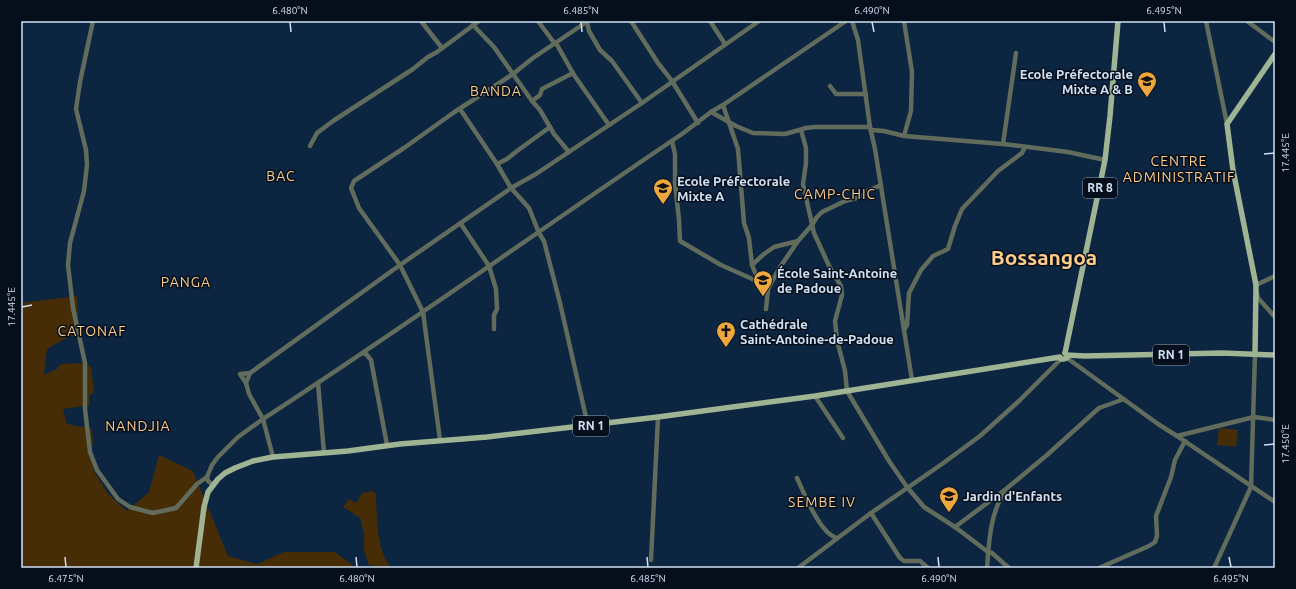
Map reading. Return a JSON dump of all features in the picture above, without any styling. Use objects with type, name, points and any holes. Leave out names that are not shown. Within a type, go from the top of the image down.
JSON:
[{"type":"main road","name":"RR 8","points":[[1064,356],[1105,160],[1118,21]]},
{"type":"main road","points":[[1255,354],[1256,288],[1233,170],[1227,124],[1275,54]]},
{"type":"main road","name":"RN 1","points":[[196,568],[204,507],[208,492],[225,473],[246,463],[273,457],[588,426],[815,396],[1064,356],[1275,355]]},
{"type":"street","points":[[93,21],[76,109],[86,150],[84,191],[70,243],[68,265],[73,308],[85,363],[86,409],[90,452],[96,470],[118,499],[130,507],[153,513],[176,508],[198,484],[207,477],[212,465],[218,457],[238,438],[263,419],[424,312],[698,123],[711,112],[846,21]]},
{"type":"street","points":[[421,21],[442,48]]},
{"type":"street","points":[[310,146],[317,133],[333,121],[414,69],[479,21]]},
{"type":"street","points":[[538,21],[556,44],[573,73],[609,125]]},
{"type":"street","points":[[440,440],[424,312],[400,265],[359,208],[351,188],[354,181],[513,74],[533,58],[556,44],[588,21],[590,31],[600,50],[612,61],[642,103]]},
{"type":"street","points":[[631,21],[658,63],[672,81],[698,123]]},
{"type":"street","points":[[710,21],[725,44]]},
{"type":"street","points":[[273,457],[263,419],[250,394],[246,382],[240,374],[250,373],[400,265],[511,188],[642,103],[759,21]]},
{"type":"street","points":[[852,21],[858,40],[870,129],[881,185],[912,380]]},
{"type":"street","points":[[904,21],[912,72],[911,111],[904,136]]},
{"type":"street","points":[[1206,21],[1227,124]]},
{"type":"street","points":[[1247,21],[1275,42]]},
{"type":"street","points":[[473,25],[494,47],[540,110],[568,152]]},
{"type":"street","points":[[1003,144],[1016,53]]},
{"type":"street","points":[[532,101],[540,95],[542,89],[573,73]]},
{"type":"street","points":[[830,86],[836,94],[866,94]]},
{"type":"street","points":[[723,105],[738,149],[744,223],[749,238],[752,265],[759,282]]},
{"type":"street","points":[[460,109],[497,164],[511,188],[529,208],[539,233],[544,241],[560,302],[588,426]]},
{"type":"street","points":[[711,112],[729,123],[753,133],[785,134],[814,127],[870,129],[904,136],[1003,144],[1068,152],[1105,160]]},
{"type":"street","points":[[497,164],[507,159],[550,127]]},
{"type":"street","points":[[801,130],[806,148],[806,163],[803,184],[814,233],[830,268],[841,286],[842,295],[835,321],[836,340],[845,371],[847,391],[889,461],[907,487],[924,507],[955,527],[988,552],[992,553],[1009,568]]},
{"type":"street","points":[[672,141],[675,154],[675,183],[680,241],[721,265],[759,282],[768,289]]},
{"type":"street","points":[[904,330],[907,325],[909,293],[921,270],[933,256],[948,249],[962,210],[998,171],[1022,152],[1025,147]]},
{"type":"street","points":[[766,309],[768,289],[798,241],[817,217],[822,212],[845,201],[860,197],[881,185]]},
{"type":"street","points":[[461,224],[489,266],[496,289],[497,309],[494,315],[494,329]]},
{"type":"street","points":[[752,265],[774,247],[798,241]]},
{"type":"street","points":[[1275,276],[1256,288],[1258,298],[1275,317]]},
{"type":"street","points":[[371,348],[371,360],[387,446]]},
{"type":"street","points":[[363,353],[366,354],[371,360]]},
{"type":"street","points":[[1214,568],[1251,487],[1255,354]]},
{"type":"street","points":[[798,568],[871,513],[980,436],[1019,401],[1064,356],[1158,424],[1275,502]]},
{"type":"street","points":[[246,382],[250,373]]},
{"type":"street","points":[[318,383],[324,453]]},
{"type":"street","points":[[815,396],[843,438]]},
{"type":"street","points":[[955,527],[1047,456],[1099,408],[1124,399]]},
{"type":"street","points":[[651,560],[658,417]]},
{"type":"street","points":[[1177,436],[1254,417],[1275,420]]},
{"type":"street","points":[[1099,568],[1155,542],[1157,536],[1156,516],[1171,477],[1175,460],[1185,441]]},
{"type":"street","points":[[207,477],[208,481],[213,485]]},
{"type":"street","points":[[797,478],[815,516],[832,537],[837,538]]},
{"type":"street","points":[[987,568],[990,532],[996,507],[1006,489]]},
{"type":"street","points":[[871,513],[900,558],[904,561],[920,561],[928,568]]},
{"type":"shaded area","points":[[77,296],[79,336],[70,336],[47,349],[44,375],[57,369],[61,364],[85,363],[91,367],[94,392],[89,396],[90,405],[63,409],[66,423],[92,429],[93,445],[87,449],[95,473],[108,494],[127,511],[149,492],[159,455],[193,471],[228,556],[257,564],[284,552],[335,552],[356,568],[26,568],[21,566],[21,303]]},
{"type":"shaded area","points":[[1219,428],[1238,430],[1236,447],[1217,445]]},
{"type":"shaded area","points":[[373,491],[376,494],[378,533],[382,552],[391,568],[373,568],[372,564],[369,566],[364,550],[364,533],[360,518],[343,507],[349,499],[356,503],[362,493]]},
{"type":"place","name":"Ecole Préfectorale Mixte A & B","points":[[1147,98]]},
{"type":"place","name":"Ecole Préfectorale Mixte A","points":[[663,205]]},
{"type":"place","name":"École Saint-Antoine de Padoue","points":[[763,297]]},
{"type":"place","name":"Cathédrale Saint-Antoine-de-Padoue","points":[[726,348]]},
{"type":"place","name":"Jardin d'Enfants","points":[[949,513]]},
{"type":"district","name":"BANDA","points":[[496,91]]},
{"type":"district","name":"CENTRE ADMINISTRATIF","points":[[1179,170]]},
{"type":"district","name":"BAC","points":[[281,176]]},
{"type":"district","name":"CAMP-CHIC","points":[[835,194]]},
{"type":"district","name":"Bossangoa","points":[[1044,258]]},
{"type":"district","name":"PANGA","points":[[186,282]]},
{"type":"district","name":"CATONAF","points":[[92,331]]},
{"type":"district","name":"NANDJIA","points":[[138,426]]},
{"type":"district","name":"SEMBE IV","points":[[822,502]]}]
